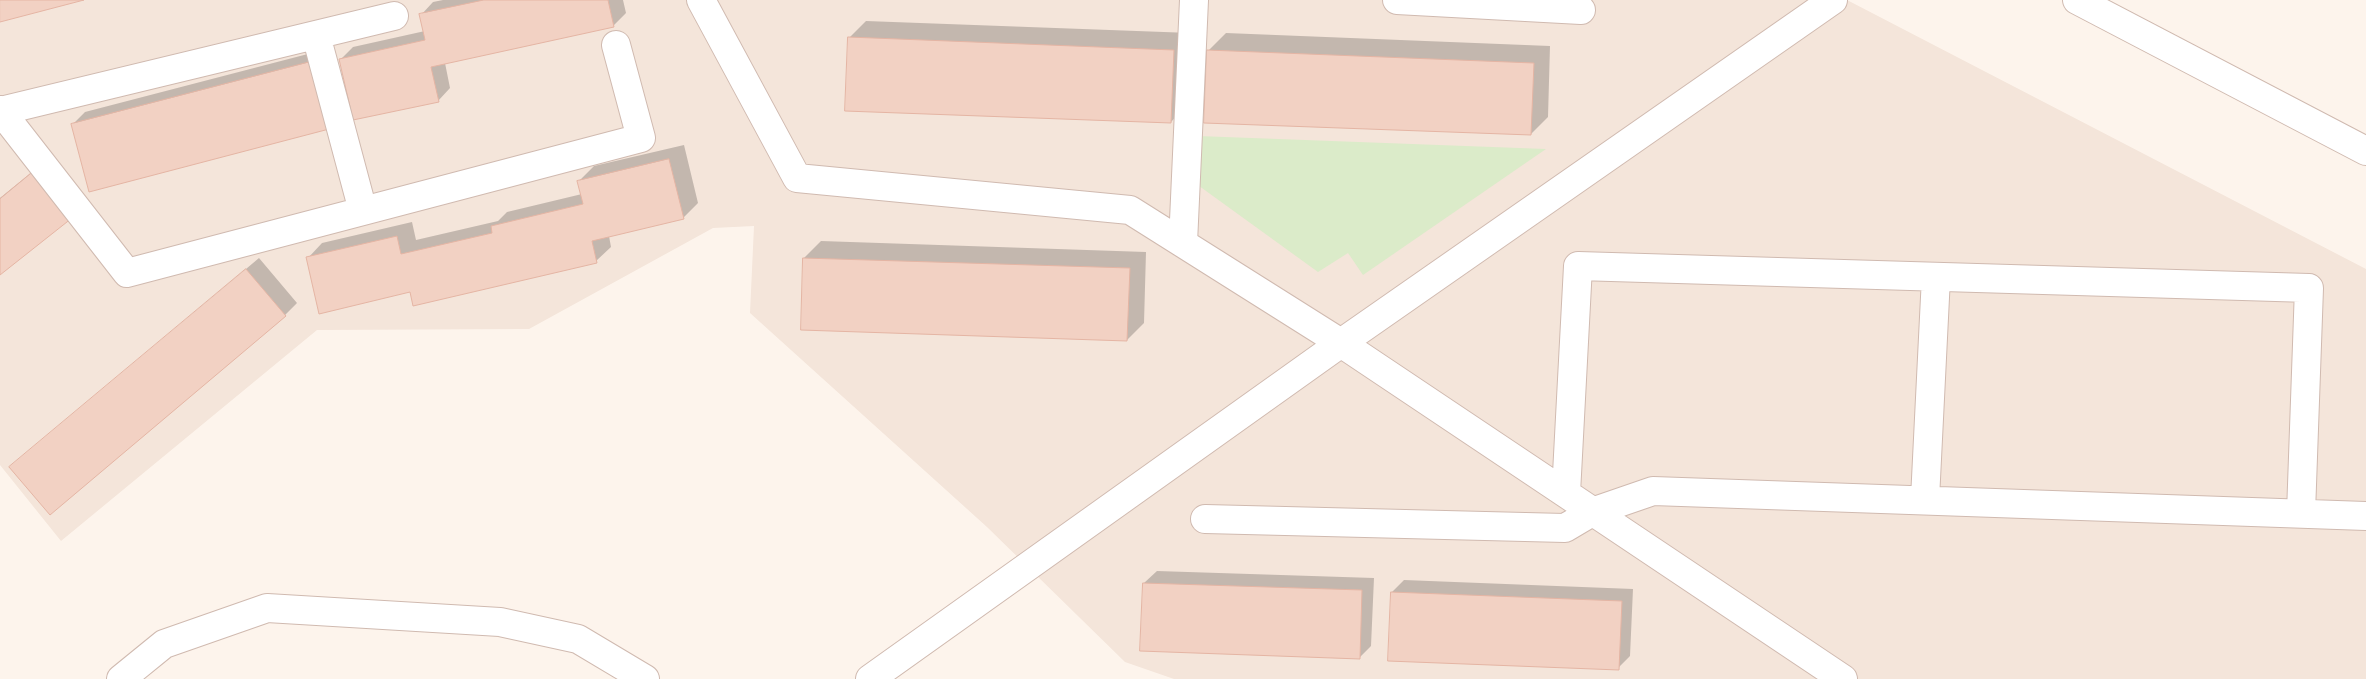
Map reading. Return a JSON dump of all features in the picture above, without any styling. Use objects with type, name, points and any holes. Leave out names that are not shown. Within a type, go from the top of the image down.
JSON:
[{"type":"street","points":[[701,0],[797,178],[1130,210],[1341,343],[1842,679]]},
{"type":"street","points":[[1183,243],[1194,0]]},
{"type":"street","points":[[1397,0],[1581,10]]},
{"type":"street","points":[[870,679],[1341,343],[1833,0]]},
{"type":"street","points":[[2077,0],[2366,151]]},
{"type":"street","points":[[394,16],[0,111],[127,273],[641,138],[616,45]]},
{"type":"street","points":[[316,35],[363,211]]},
{"type":"street","points":[[1566,494],[1578,266],[2309,288],[2301,514]]},
{"type":"street","points":[[1925,499],[1936,277]]},
{"type":"street","points":[[1205,519],[1565,528],[1592,512],[1653,491],[1925,499],[2366,516]]},
{"type":"street","points":[[121,679],[164,644],[267,608],[500,622],[578,639],[645,679]]},
{"type":"shaded area","points":[[0,0],[1847,0],[2366,269],[2366,679],[1174,679],[1125,662],[987,527],[750,313],[754,226],[713,228],[529,329],[317,330],[61,541],[0,465]]},
{"type":"green space","points":[[1198,136],[1546,149],[1363,275],[1348,253],[1318,272],[1195,183]]},
{"type":"building","points":[[0,0],[84,0],[0,22]]},
{"type":"building","points":[[484,0],[608,0],[614,27],[431,67],[439,102],[353,120],[339,59],[425,40],[419,14]]},
{"type":"building","points":[[848,37],[1174,50],[1171,123],[845,111]]},
{"type":"building","points":[[1207,50],[1534,63],[1531,135],[1204,123]]},
{"type":"building","points":[[314,61],[333,128],[89,192],[71,124]]},
{"type":"building","points":[[669,159],[684,219],[592,241],[597,263],[413,306],[410,292],[319,314],[306,257],[397,236],[401,254],[492,233],[491,226],[583,204],[577,181]]},
{"type":"building","points":[[34,171],[72,218],[0,275],[0,199]]},
{"type":"building","points":[[803,258],[1130,268],[1127,341],[801,330]]},
{"type":"building","points":[[246,269],[286,316],[50,515],[9,467]]},
{"type":"building","points":[[1143,583],[1362,590],[1360,659],[1140,651]]},
{"type":"building","points":[[1391,592],[1622,601],[1619,670],[1388,661]]}]
